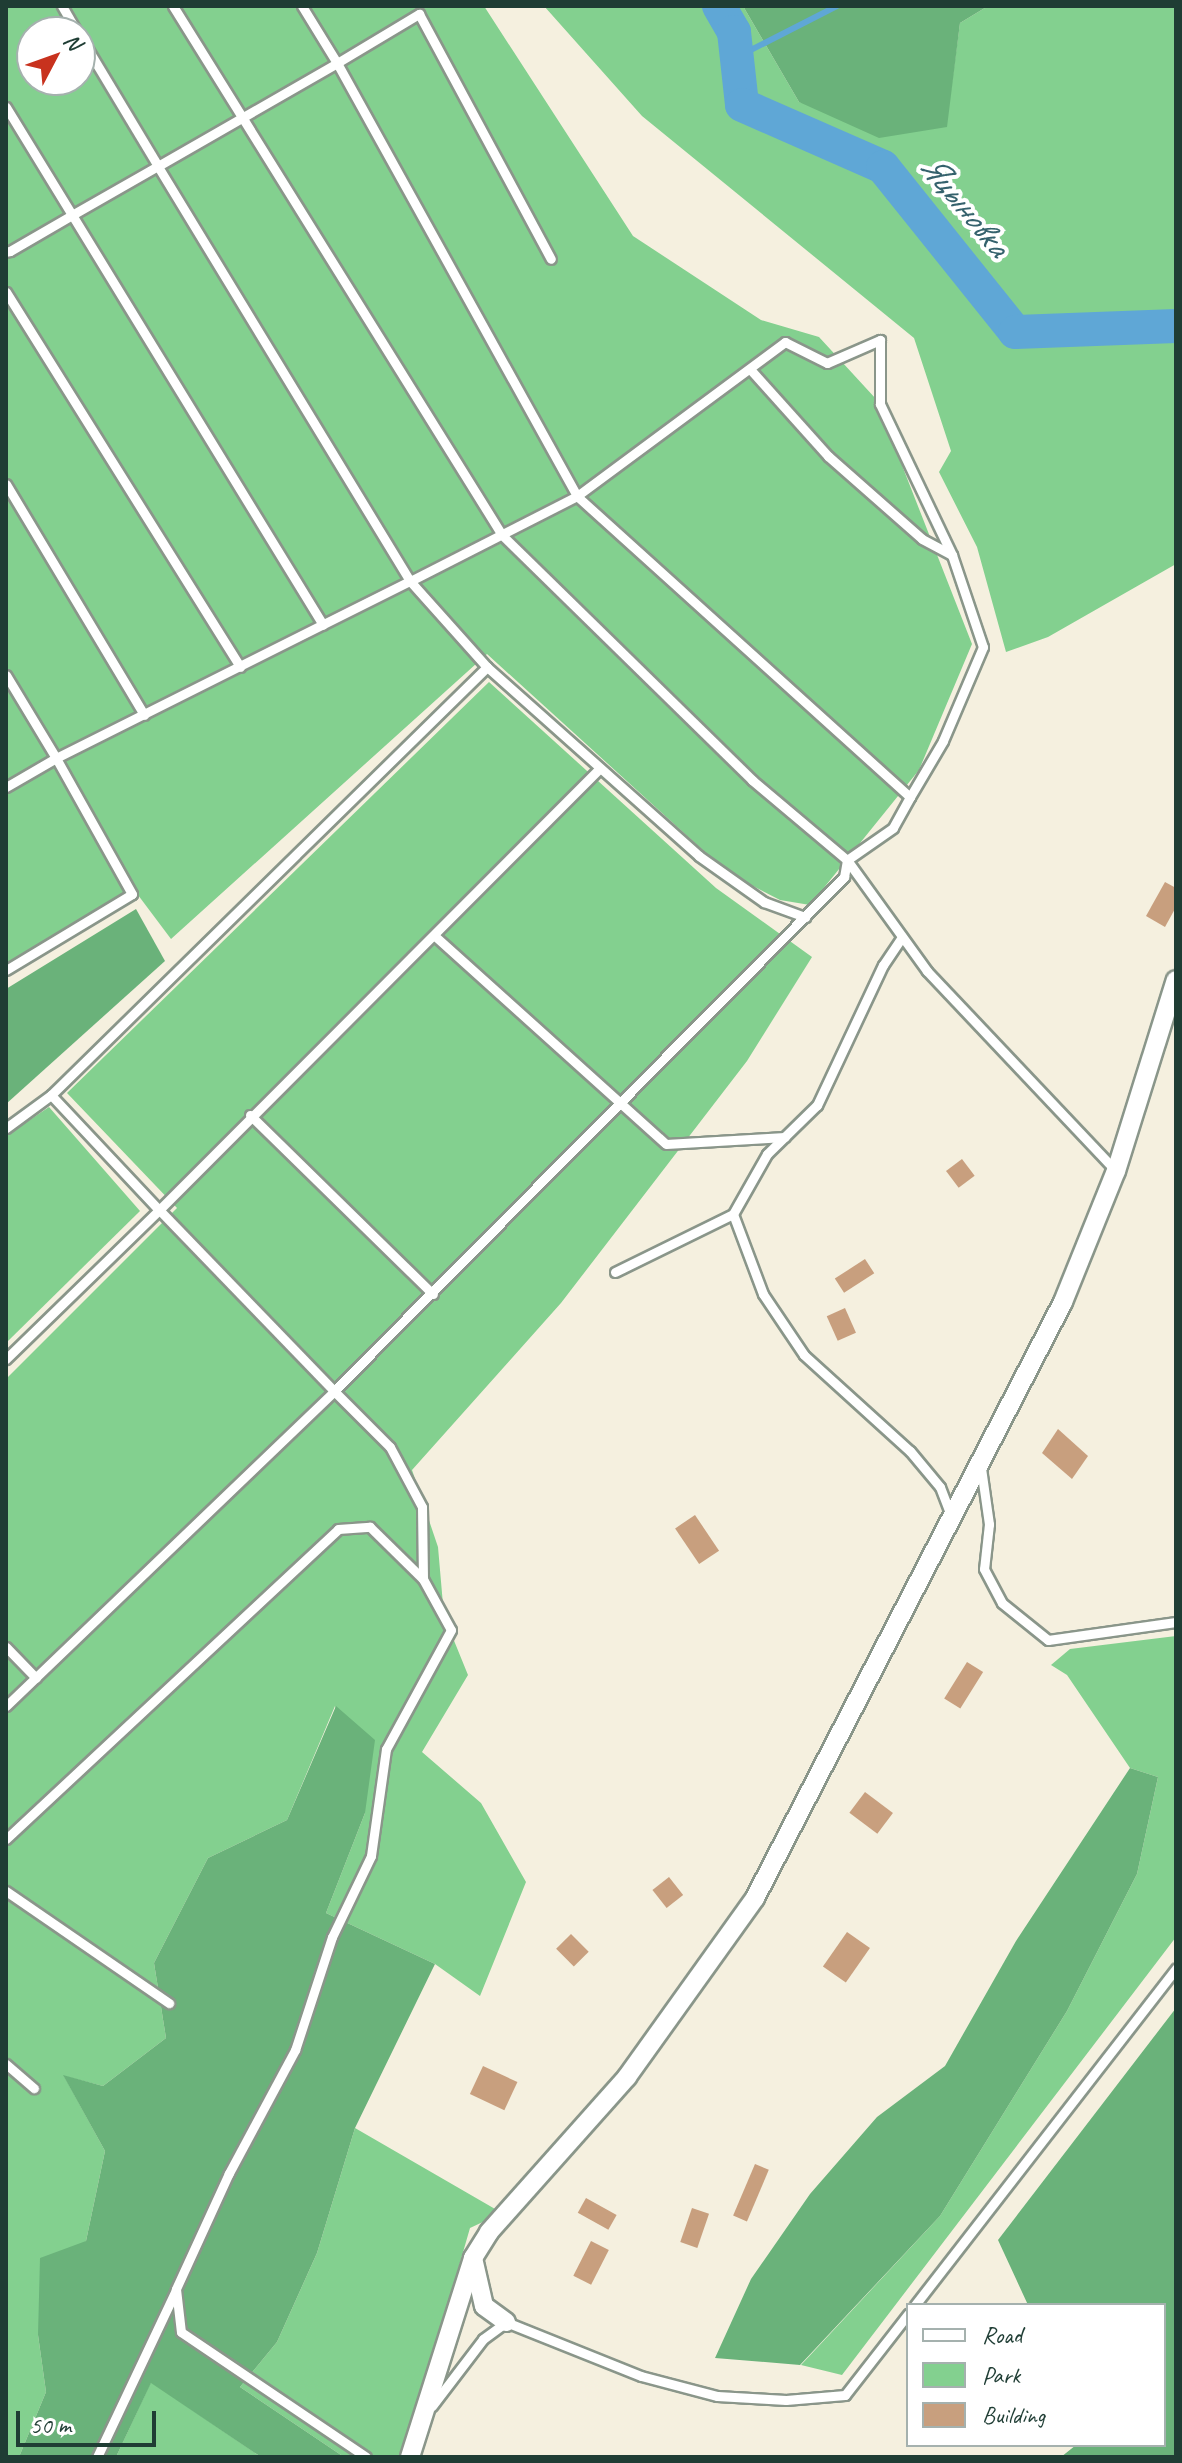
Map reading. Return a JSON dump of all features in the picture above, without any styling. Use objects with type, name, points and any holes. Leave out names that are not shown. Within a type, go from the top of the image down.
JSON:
[{"type":"street","points":[[410,2457],[473,2258],[489,2232],[627,2077],[755,1898],[1063,1302],[1116,1171],[1176,980]]},
{"type":"street","points":[[473,2258],[484,2306],[506,2322]]},
{"type":"lane","points":[[173,6],[502,535],[752,780],[847,860],[927,971],[1116,1171]]},
{"type":"lane","points":[[302,6],[337,63],[577,496],[910,797]]},
{"type":"lane","points":[[6,252],[337,63],[417,10],[551,259]]},
{"type":"lane","points":[[96,62],[410,581],[487,667],[699,856],[764,902],[805,917]]},
{"type":"lane","points":[[6,107],[323,625]]},
{"type":"lane","points":[[6,292],[240,667]]},
{"type":"lane","points":[[6,787],[56,758],[577,496],[785,342],[827,363],[880,340],[880,404],[952,555],[983,647],[943,741],[893,828],[847,860],[844,877],[621,1106],[334,1391],[6,1706]]},
{"type":"lane","points":[[750,369],[828,456],[922,539],[952,555]]},
{"type":"lane","points":[[6,484],[144,715]]},
{"type":"lane","points":[[6,1128],[51,1095],[487,667]]},
{"type":"lane","points":[[6,675],[132,894],[6,970]]},
{"type":"lane","points":[[6,1359],[159,1210],[250,1115],[436,937],[600,768]]},
{"type":"lane","points":[[436,937],[666,1144],[785,1137]]},
{"type":"lane","points":[[615,1272],[733,1214],[767,1154],[817,1105],[883,965],[902,937]]},
{"type":"lane","points":[[51,1095],[390,1447],[422,1507],[423,1579]]},
{"type":"lane","points":[[250,1115],[433,1294]]},
{"type":"lane","points":[[733,1214],[763,1294],[804,1355],[910,1451],[940,1487],[951,1515]]},
{"type":"lane","points":[[980,1461],[989,1524],[984,1569],[1002,1603],[1048,1640],[1176,1622]]},
{"type":"lane","points":[[6,1839],[338,1529],[370,1527],[423,1579],[451,1630],[386,1749],[371,1856],[332,1937],[295,2050],[229,2173],[97,2457]]},
{"type":"lane","points":[[6,1647],[36,1678]]},
{"type":"lane","points":[[6,1891],[169,2003]]},
{"type":"lane","points":[[917,2303],[1175,1971]]},
{"type":"lane","points":[[6,2064],[34,2088]]},
{"type":"lane","points":[[176,2289],[181,2332],[366,2457]]},
{"type":"lane","points":[[425,2415],[483,2339],[506,2322],[641,2376],[717,2396],[786,2400],[845,2395],[906,2317]]},
{"type":"green space","points":[[6,6],[484,6],[633,236],[761,320],[819,337],[876,399],[972,644],[919,770],[810,905],[780,900],[728,873],[487,654],[171,939],[135,891],[6,966]]},
{"type":"green space","points":[[544,6],[743,6],[799,102],[946,126],[960,23],[988,6],[1176,6],[1176,564],[1048,637],[1006,652],[977,547],[939,472],[951,451],[914,338],[642,116]]},
{"type":"green space","points":[[743,6],[988,6],[960,23],[947,127],[879,138],[799,102]]},
{"type":"green space","points":[[489,682],[716,888],[812,957],[747,1061],[561,1303],[412,1470],[438,1547],[444,1616],[468,1675],[422,1752],[481,1803],[526,1882],[480,1996],[435,1964],[326,1913],[365,1813],[335,1706],[287,1820],[208,1858],[154,1963],[166,2038],[103,2086],[64,2076],[105,2151],[86,2241],[38,2335],[46,2392],[19,2457],[6,2457],[6,1379],[177,1208],[67,1093]]},
{"type":"green space","points":[[136,909],[165,961],[6,1104],[6,989]]},
{"type":"green space","points":[[49,1107],[140,1211],[6,1343],[6,1136]]},
{"type":"green space","points":[[1176,1636],[1176,1937],[842,2375],[801,2365],[940,2216],[1067,2011],[1137,1874],[1158,1777],[1130,1768],[1067,1675],[1051,1665],[1070,1649]]},
{"type":"green space","points":[[336,1706],[375,1740],[365,1813],[326,1913],[435,1964],[355,2128],[317,2253],[277,2342],[240,2387],[344,2457],[261,2457],[151,2383],[116,2457],[19,2457],[46,2392],[38,2335],[40,2258],[86,2241],[105,2151],[63,2075],[103,2086],[166,2038],[154,1963],[208,1858],[287,1820]]},
{"type":"green space","points":[[1130,1768],[1158,1777],[1137,1874],[1067,2011],[940,2216],[800,2365],[715,2358],[751,2279],[810,2194],[877,2117],[945,2066],[1016,1941]]},
{"type":"green space","points":[[1176,2008],[1176,2457],[1061,2457],[1074,2447],[1166,2447],[1166,2303],[1027,2303],[998,2240]]},
{"type":"green space","points":[[355,2128],[502,2213],[470,2228],[404,2457],[344,2457],[240,2387],[277,2342],[317,2253]]},
{"type":"green space","points":[[151,2382],[261,2457],[116,2457]]},
{"type":"building","points":[[1165,882],[1176,888],[1176,907],[1165,927],[1146,916]]},
{"type":"building","points":[[962,1159],[975,1176],[959,1188],[946,1171]]},
{"type":"building","points":[[865,1259],[874,1273],[844,1293],[835,1279]]},
{"type":"building","points":[[845,1308],[856,1333],[838,1341],[827,1316]]},
{"type":"building","points":[[1058,1429],[1088,1456],[1072,1479],[1042,1453]]},
{"type":"building","points":[[695,1515],[719,1551],[699,1564],[675,1528]]},
{"type":"building","points":[[967,1662],[983,1672],[960,1709],[944,1698]]},
{"type":"building","points":[[865,1792],[893,1813],[877,1834],[849,1813]]},
{"type":"building","points":[[669,1877],[683,1895],[667,1908],[652,1890]]},
{"type":"building","points":[[847,1932],[870,1948],[846,1982],[823,1966]]},
{"type":"building","points":[[571,1934],[589,1952],[574,1967],[556,1949]]},
{"type":"building","points":[[483,2066],[517,2082],[504,2110],[470,2094]]},
{"type":"building","points":[[755,2164],[769,2170],[747,2221],[733,2216]]},
{"type":"building","points":[[586,2198],[617,2215],[608,2230],[578,2213]]},
{"type":"building","points":[[692,2208],[709,2214],[697,2248],[680,2242]]},
{"type":"building","points":[[591,2241],[609,2250],[591,2285],[573,2276]]},
{"type":"waterway","name":"Яцыновка","points":[[719,6],[734,32],[742,105],[883,167],[1015,332],[1176,326]]},
{"type":"waterway","points":[[737,57],[837,6]]}]
